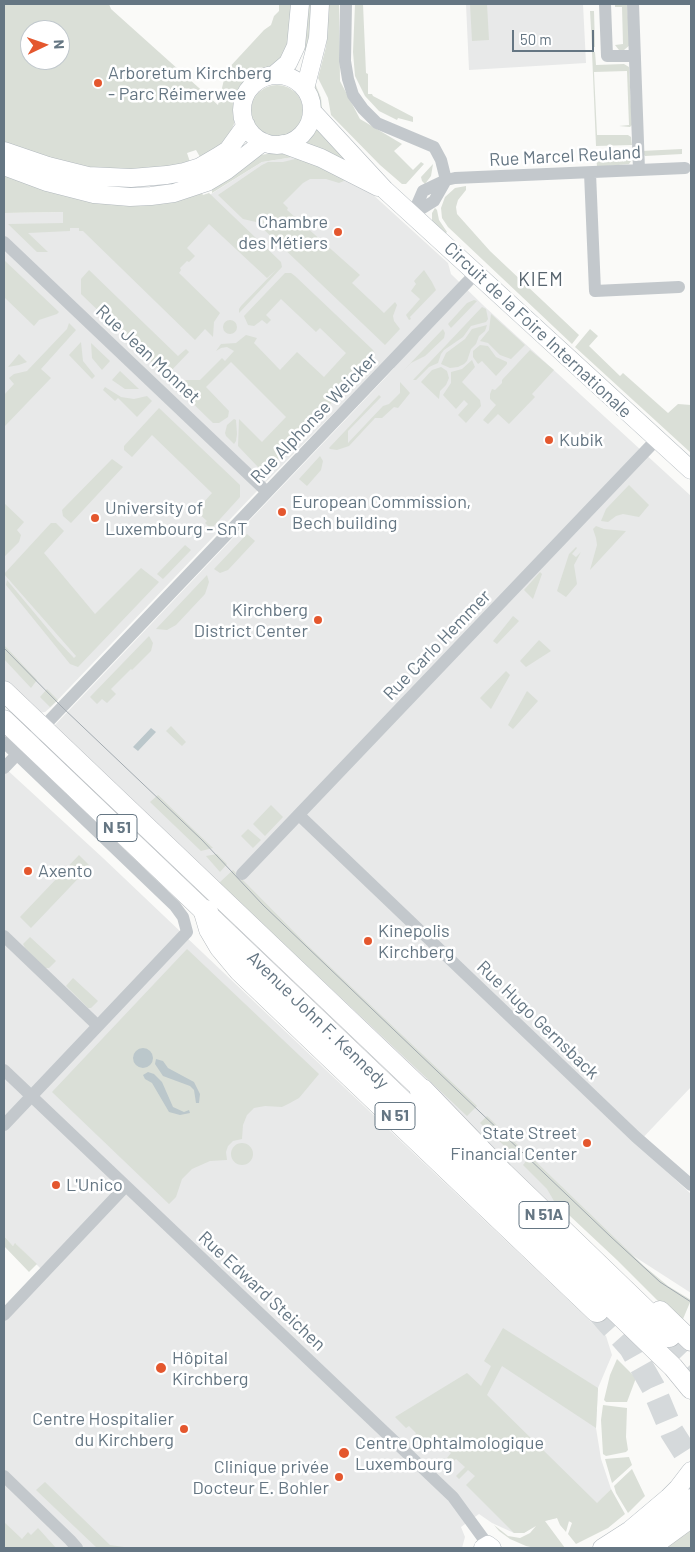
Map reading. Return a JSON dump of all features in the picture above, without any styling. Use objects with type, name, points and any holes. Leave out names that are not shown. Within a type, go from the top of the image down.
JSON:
[{"type":"highway","name":"N 51","points":[[206,912],[211,929],[221,946],[241,970],[597,1310]]},
{"type":"highway","name":"N 51A","points":[[415,1098],[496,1180],[674,1339]]},
{"type":"highway","points":[[646,1548],[691,1514]]},
{"type":"main road","points":[[274,75],[295,80],[305,89],[312,111],[311,119],[301,136],[283,144],[273,145],[263,142],[250,132],[242,109],[247,93],[258,81],[274,75],[288,63],[296,46],[300,4]]},
{"type":"main road","points":[[305,89],[318,38],[320,4]]},
{"type":"main road","name":"Circuit de la Foire Internationale","points":[[312,111],[385,190],[691,470]]},
{"type":"main road","points":[[4,151],[48,166],[88,176],[131,178],[167,175],[200,167],[217,158],[228,150],[246,125]]},
{"type":"main road","points":[[4,166],[47,182],[94,194],[130,197],[151,196],[174,193],[207,182],[233,166],[263,142]]},
{"type":"main road","name":"Circuit de la Foire Internationale","points":[[283,144],[321,158],[385,190]]},
{"type":"main road","name":"Avenue John F. Kennedy","points":[[4,691],[48,722],[415,1098],[488,1188],[673,1367],[691,1389]]},
{"type":"main road","name":"Avenue John F. Kennedy","points":[[4,720],[23,749],[415,1098]]},
{"type":"main road","points":[[602,1548],[630,1530],[668,1498],[691,1470]]},
{"type":"main road","points":[[626,1548],[691,1498]]},
{"type":"street","points":[[346,4],[345,61],[353,95],[363,109],[377,123],[434,146],[441,160],[446,180],[423,191],[412,214]]},
{"type":"street","points":[[605,4],[607,56],[635,56]]},
{"type":"street","points":[[634,4],[638,170]]},
{"type":"street","name":"Rue Marcel Reuland","points":[[446,180],[685,168]]},
{"type":"street","points":[[590,172],[595,291],[679,287]]},
{"type":"street","name":"Rue Jean Monnet","points":[[4,242],[267,492]]},
{"type":"street","name":"Rue Alphonse Weicker","points":[[4,768],[476,273]]},
{"type":"street","name":"Rue Carlo Hemmer","points":[[242,874],[657,439]]},
{"type":"street","name":"Avenue John F. Kennedy","points":[[4,742],[23,749],[175,906],[183,917],[187,932]]},
{"type":"street","name":"Rue Hugo Gernsback","points":[[298,815],[636,1137],[691,1185]]},
{"type":"street","points":[[4,1125],[187,932],[204,936],[221,946]]},
{"type":"street","points":[[4,936],[98,1026]]},
{"type":"street","name":"Rue Edward Steichen","points":[[4,1070],[453,1497],[487,1547]]},
{"type":"street","points":[[4,1315],[126,1186]]},
{"type":"street","points":[[4,1476],[77,1548]]},
{"type":"shaded area","name":"Arboretum Kirchberg - Parc Réimerwee","points":[[4,4],[109,4],[111,9],[218,105],[226,71],[264,30],[271,25],[274,16],[279,11],[279,4],[295,4],[288,52],[268,71],[259,74],[244,86],[236,104],[234,124],[224,143],[200,157],[196,150],[187,153],[190,162],[149,172],[88,170],[4,146]]},
{"type":"shaded area","points":[[307,4],[313,4],[313,21],[307,52],[301,47]]},
{"type":"shaded area","points":[[329,4],[339,4],[340,81],[360,119],[402,144],[394,151],[413,170],[421,162],[424,164],[406,184],[402,184],[380,165],[331,115],[328,98],[318,78],[326,47]]},
{"type":"shaded area","points":[[355,4],[363,4],[368,94],[372,94],[413,117],[413,122],[398,118],[397,120],[379,111],[365,96],[355,76],[353,52]]},
{"type":"shaded area","points":[[466,4],[583,4],[586,63],[469,70]]},
{"type":"shaded area","points":[[470,4],[487,4],[489,40],[472,41]]},
{"type":"shaded area","points":[[615,4],[627,4],[630,45],[624,50],[619,50],[615,45],[623,44],[622,7],[615,7]]},
{"type":"shaded area","points":[[590,11],[594,11],[595,47],[592,47]]},
{"type":"shaded area","points":[[592,52],[595,52],[596,65],[624,64],[629,67],[632,125],[630,127],[619,126],[629,125],[627,71],[594,72],[597,135],[628,135],[631,137],[632,145],[596,146]]},
{"type":"shaded area","points":[[314,81],[321,98],[323,117],[318,113],[313,88]]},
{"type":"shaded area","points":[[277,85],[291,89],[299,97],[303,111],[299,125],[291,133],[277,137],[263,133],[255,125],[251,111],[255,97],[263,89]]},
{"type":"shaded area","points":[[316,124],[363,171],[301,144],[309,138]]},
{"type":"shaded area","points":[[682,149],[682,154],[645,156],[641,151]]},
{"type":"shaded area","points":[[288,151],[294,157],[262,162],[212,193],[212,185],[260,155]]},
{"type":"shaded area","points":[[632,152],[633,158],[629,164],[597,167],[596,153]]},
{"type":"shaded area","points":[[300,156],[370,192],[448,263],[451,274],[484,306],[691,496],[691,1087],[637,1144],[691,1194],[691,1293],[542,1197],[54,726],[386,377],[394,368],[386,360],[257,491],[51,707],[45,712],[39,713],[4,686],[4,213],[63,212],[195,204],[262,162]]},
{"type":"shaded area","points":[[299,158],[306,159],[343,178],[344,181],[339,183],[326,179],[310,179],[303,183],[283,203],[288,208],[287,210],[360,275],[352,283],[384,313],[395,302],[397,305],[393,316],[400,329],[385,345],[256,222],[243,219],[218,195],[268,162],[283,162]]},
{"type":"shaded area","points":[[433,164],[431,176],[425,184],[421,177]]},
{"type":"shaded area","points":[[4,172],[59,191],[200,190],[203,195],[209,193],[281,262],[282,267],[239,313],[241,306],[276,270],[267,278],[209,224],[187,248],[195,256],[180,268],[179,273],[220,313],[214,322],[213,337],[205,329],[195,340],[83,231],[79,231],[79,228],[70,228],[70,231],[28,233],[48,252],[37,252],[8,224],[63,223],[63,212],[4,213]]},
{"type":"shaded area","points":[[466,186],[466,190],[458,200],[457,214],[490,251],[579,335],[572,344],[448,227],[442,218],[441,208],[445,197],[455,188]]},
{"type":"shaded area","points":[[435,208],[439,220],[447,232],[444,235],[432,221],[432,213]]},
{"type":"shaded area","points":[[4,260],[59,312],[39,320],[34,326],[4,297]]},
{"type":"shaded area","points":[[89,270],[178,356],[186,349],[189,352],[166,376],[81,294],[81,279]]},
{"type":"shaded area","points":[[424,270],[436,290],[409,320],[406,315],[420,299],[411,291],[416,284],[414,281]]},
{"type":"shaded area","points":[[285,273],[291,273],[295,276],[375,354],[373,359],[273,464],[258,467],[238,446],[239,419],[262,442],[286,417],[231,362],[206,387],[229,411],[228,417],[219,423],[213,423],[177,388],[186,380],[200,380],[222,358],[225,361],[234,351],[227,347],[216,351],[221,344],[236,343],[246,335],[257,338],[254,343],[280,370],[297,352],[324,377],[346,353],[320,328],[316,332],[281,299],[266,315],[271,320],[267,324],[262,320],[254,326],[248,325],[244,316]]},
{"type":"shaded area","points":[[474,300],[477,301],[451,328],[448,324],[467,303]]},
{"type":"shaded area","points":[[482,307],[486,309],[488,319],[486,322],[471,326],[463,337],[444,350],[438,363],[429,367],[416,380],[413,380]]},
{"type":"shaded area","points":[[491,314],[525,345],[511,359],[500,355],[488,343],[480,341],[489,330]]},
{"type":"shaded area","points":[[230,320],[235,322],[237,327],[235,332],[230,334],[225,332],[223,327],[225,322]]},
{"type":"shaded area","points":[[69,323],[76,330],[41,369],[51,378],[4,427],[4,395],[14,384],[9,378],[14,374],[27,371],[67,329]]},
{"type":"shaded area","points":[[487,325],[485,331],[479,336],[476,344],[471,349],[464,364],[450,368],[441,364],[446,353],[465,339],[472,329]]},
{"type":"shaded area","points":[[443,329],[445,333],[444,338],[425,356],[411,363],[403,371]]},
{"type":"shaded area","points":[[590,329],[598,336],[589,346],[620,376],[623,373],[668,413],[678,404],[691,405],[691,453],[575,347]]},
{"type":"shaded area","points":[[81,342],[83,361],[95,376],[92,379],[69,355]]},
{"type":"shaded area","points":[[91,343],[110,361],[102,370],[92,358]]},
{"type":"shaded area","points":[[480,345],[488,346],[496,357],[507,362],[496,376],[482,361],[478,364],[473,357],[473,351]]},
{"type":"shaded area","points":[[530,350],[554,370],[532,394],[535,397],[509,424],[498,414],[488,424],[483,420],[496,405],[490,399],[492,389],[495,390],[502,383],[502,380]]},
{"type":"shaded area","points":[[19,354],[27,362],[8,367]]},
{"type":"shaded area","points":[[472,360],[475,367],[462,382],[480,400],[481,406],[466,423],[458,415],[468,404],[464,400],[456,409],[443,395],[451,383],[451,372],[462,369]]},
{"type":"shaded area","points":[[441,367],[447,371],[449,378],[446,385],[440,391],[439,399],[421,382],[432,370]]},
{"type":"shaded area","points":[[120,371],[139,389],[125,389],[112,380]]},
{"type":"shaded area","points":[[400,382],[410,393],[398,408],[394,407],[382,418],[375,418],[349,446],[337,450],[329,448],[379,395],[381,397],[348,431],[348,443],[383,406],[389,404],[400,393]]},
{"type":"shaded area","points":[[105,387],[121,397],[134,399],[147,396],[152,401],[137,417],[118,398],[115,401],[103,390]]},
{"type":"shaded area","points":[[159,408],[240,485],[240,497],[211,529],[205,523],[207,521],[196,511],[212,493],[152,435],[132,457],[124,450],[124,446]]},
{"type":"shaded area","points":[[234,419],[236,420],[237,434],[234,444],[225,433],[227,425]]},
{"type":"shaded area","points":[[320,456],[323,461],[321,470],[307,486],[299,479]]},
{"type":"shaded area","points":[[112,459],[123,467],[71,523],[63,516],[62,510]]},
{"type":"shaded area","points":[[629,485],[649,505],[639,517],[623,514],[616,516],[608,522],[601,521],[606,509]]},
{"type":"shaded area","points":[[4,503],[24,522],[17,530],[21,535],[19,542],[4,557]]},
{"type":"shaded area","points":[[51,523],[56,523],[64,531],[44,553],[95,614],[141,568],[159,582],[78,667],[70,664],[6,585],[7,580],[74,658],[76,656],[4,574]]},
{"type":"shaded area","points":[[596,526],[604,529],[626,531],[590,570],[597,545],[593,529]]},
{"type":"shaded area","points":[[247,534],[255,541],[228,570],[220,573],[214,569]]},
{"type":"shaded area","points":[[185,545],[191,550],[163,579],[157,574]]},
{"type":"shaded area","points":[[576,547],[572,554],[576,557],[581,552],[574,565],[577,584],[566,597],[557,591],[569,554]]},
{"type":"shaded area","points":[[540,572],[542,574],[533,599],[524,590]]},
{"type":"shaded area","points":[[207,575],[209,582],[205,594],[176,625],[167,630],[156,629]]},
{"type":"shaded area","points":[[513,616],[519,621],[497,644],[493,641]]},
{"type":"shaded area","points":[[149,636],[153,643],[151,651],[111,689],[116,694],[107,703],[102,699],[97,704],[90,697]]},
{"type":"shaded area","points":[[539,640],[551,651],[526,667],[520,661]]},
{"type":"shaded area","points":[[4,645],[37,680],[31,688],[4,659]]},
{"type":"shaded area","points":[[506,671],[510,675],[491,709],[480,698]]},
{"type":"shaded area","points":[[47,689],[58,700],[50,707],[40,697]]},
{"type":"shaded area","points":[[527,691],[538,701],[513,729],[508,725]]},
{"type":"shaded area","points":[[171,726],[186,742],[182,746],[166,731]]},
{"type":"shaded area","points":[[151,728],[156,732],[138,751],[133,747]]},
{"type":"shaded area","points":[[4,767],[103,858],[606,1336],[612,1355],[598,1388],[596,1428],[601,1459],[611,1489],[578,1524],[557,1518],[540,1522],[524,1533],[514,1533],[492,1523],[479,1514],[461,1527],[465,1537],[462,1548],[4,1548],[4,1315],[44,1272],[16,1244],[13,1246],[4,1236]]},
{"type":"shaded area","points":[[158,795],[213,848],[201,851],[150,802]]},
{"type":"shaded area","points":[[271,805],[283,817],[265,836],[253,824]]},
{"type":"shaded area","points":[[248,829],[261,840],[253,848],[241,836]]},
{"type":"shaded area","points":[[217,854],[227,864],[220,872],[206,856]]},
{"type":"shaded area","points":[[79,855],[90,866],[31,928],[20,917]]},
{"type":"shaded area","points":[[233,870],[307,945],[477,1106],[467,1116],[219,883]]},
{"type":"shaded area","points":[[30,937],[56,961],[49,968],[45,968],[25,948],[23,944]]},
{"type":"shaded area","points":[[187,949],[319,1074],[299,1098],[290,1103],[282,1107],[265,1106],[254,1108],[247,1115],[243,1125],[242,1139],[233,1141],[228,1146],[226,1152],[227,1160],[210,1161],[192,1169],[182,1179],[176,1197],[169,1204],[52,1092]]},
{"type":"shaded area","points":[[73,978],[98,1001],[91,1008],[88,1008],[66,986]]},
{"type":"shaded area","points":[[143,1048],[150,1051],[153,1058],[150,1065],[143,1068],[136,1065],[133,1058],[136,1051]]},
{"type":"shaded area","points":[[156,1059],[163,1061],[168,1068],[194,1082],[200,1094],[199,1103],[196,1103],[194,1090],[190,1086],[163,1076],[155,1064]]},
{"type":"shaded area","points":[[148,1072],[154,1074],[162,1082],[173,1107],[184,1112],[189,1110],[190,1113],[180,1115],[169,1112],[152,1083],[145,1079],[143,1075]]},
{"type":"shaded area","points":[[487,1116],[522,1149],[515,1156],[480,1123]]},
{"type":"shaded area","points":[[242,1143],[250,1146],[253,1154],[250,1162],[242,1165],[234,1162],[231,1154],[234,1146]]},
{"type":"shaded area","points":[[530,1156],[644,1266],[668,1286],[691,1300],[683,1319],[674,1317],[554,1201],[547,1189],[523,1165]]},
{"type":"shaded area","points":[[4,1236],[13,1246],[15,1243],[37,1264],[29,1272],[4,1246]]},
{"type":"shaded area","points":[[503,1328],[598,1388],[596,1428],[502,1366],[487,1395],[597,1503],[611,1489],[625,1514],[608,1528],[576,1544],[568,1534],[572,1523],[569,1521],[566,1532],[557,1518],[545,1521],[565,1548],[535,1548],[526,1546],[510,1539],[499,1531],[494,1525],[508,1536],[520,1538],[530,1533],[536,1526],[524,1533],[514,1533],[466,1485],[475,1476],[468,1470],[459,1479],[456,1476],[465,1467],[456,1459],[448,1467],[443,1463],[451,1453],[439,1442],[427,1449],[424,1446],[426,1443],[421,1438],[418,1440],[414,1436],[416,1433],[409,1426],[406,1428],[395,1417],[467,1373],[481,1386],[491,1366],[484,1361]]},
{"type":"shaded area","points":[[679,1338],[688,1346],[674,1360],[665,1351]]},
{"type":"shaded area","points":[[617,1359],[636,1378],[627,1402],[606,1402],[604,1400],[610,1375]]},
{"type":"shaded area","points":[[603,1405],[627,1408],[626,1437],[628,1450],[626,1452],[606,1456],[603,1454],[601,1420]]},
{"type":"shaded area","points":[[629,1457],[632,1465],[612,1483],[605,1459]]},
{"type":"shaded area","points":[[632,1469],[645,1496],[628,1513],[614,1486]]},
{"type":"shaded area","points":[[45,1482],[110,1545],[131,1548],[97,1548],[36,1490]]},
{"type":"shaded area","points":[[691,1519],[691,1548],[652,1548]]},
{"type":"shaded area","points":[[4,1522],[22,1539],[28,1532],[31,1535],[38,1528],[56,1548],[4,1548]]},
{"type":"tunnel","points":[[597,1310],[631,1348],[653,1387],[672,1432],[691,1462]]},
{"type":"tunnel","points":[[663,1341],[691,1370]]},
{"type":"tram line","points":[[4,648],[62,707],[202,840],[263,905],[611,1237],[660,1282],[691,1302]]},
{"type":"place","name":"Arboretum Kirchberg - Parc Réimerwee","points":[[98,83]]},
{"type":"place","name":"Chambre des Métiers","points":[[338,232]]},
{"type":"place","name":"Kubik","points":[[549,440]]},
{"type":"place","name":"European Commission, Bech building","points":[[282,512]]},
{"type":"place","name":"University of Luxembourg - SnT","points":[[95,518]]},
{"type":"place","name":"Kirchberg District Center","points":[[318,620]]},
{"type":"place","name":"Axento","points":[[28,871]]},
{"type":"place","name":"Kinepolis Kirchberg","points":[[368,941]]},
{"type":"place","name":"State Street Financial Center","points":[[587,1143]]},
{"type":"place","name":"L'Unico","points":[[56,1185]]},
{"type":"place","name":"Hôpital Kirchberg","points":[[161,1368]]},
{"type":"place","name":"Centre Hospitalier du Kirchberg","points":[[184,1429]]},
{"type":"place","name":"Centre Ophtalmologique Luxembourg","points":[[344,1453]]},
{"type":"place","name":"Clinique privée Docteur E. Bohler","points":[[339,1477]]},
{"type":"district","name":"KIEM","points":[[541,280]]}]
